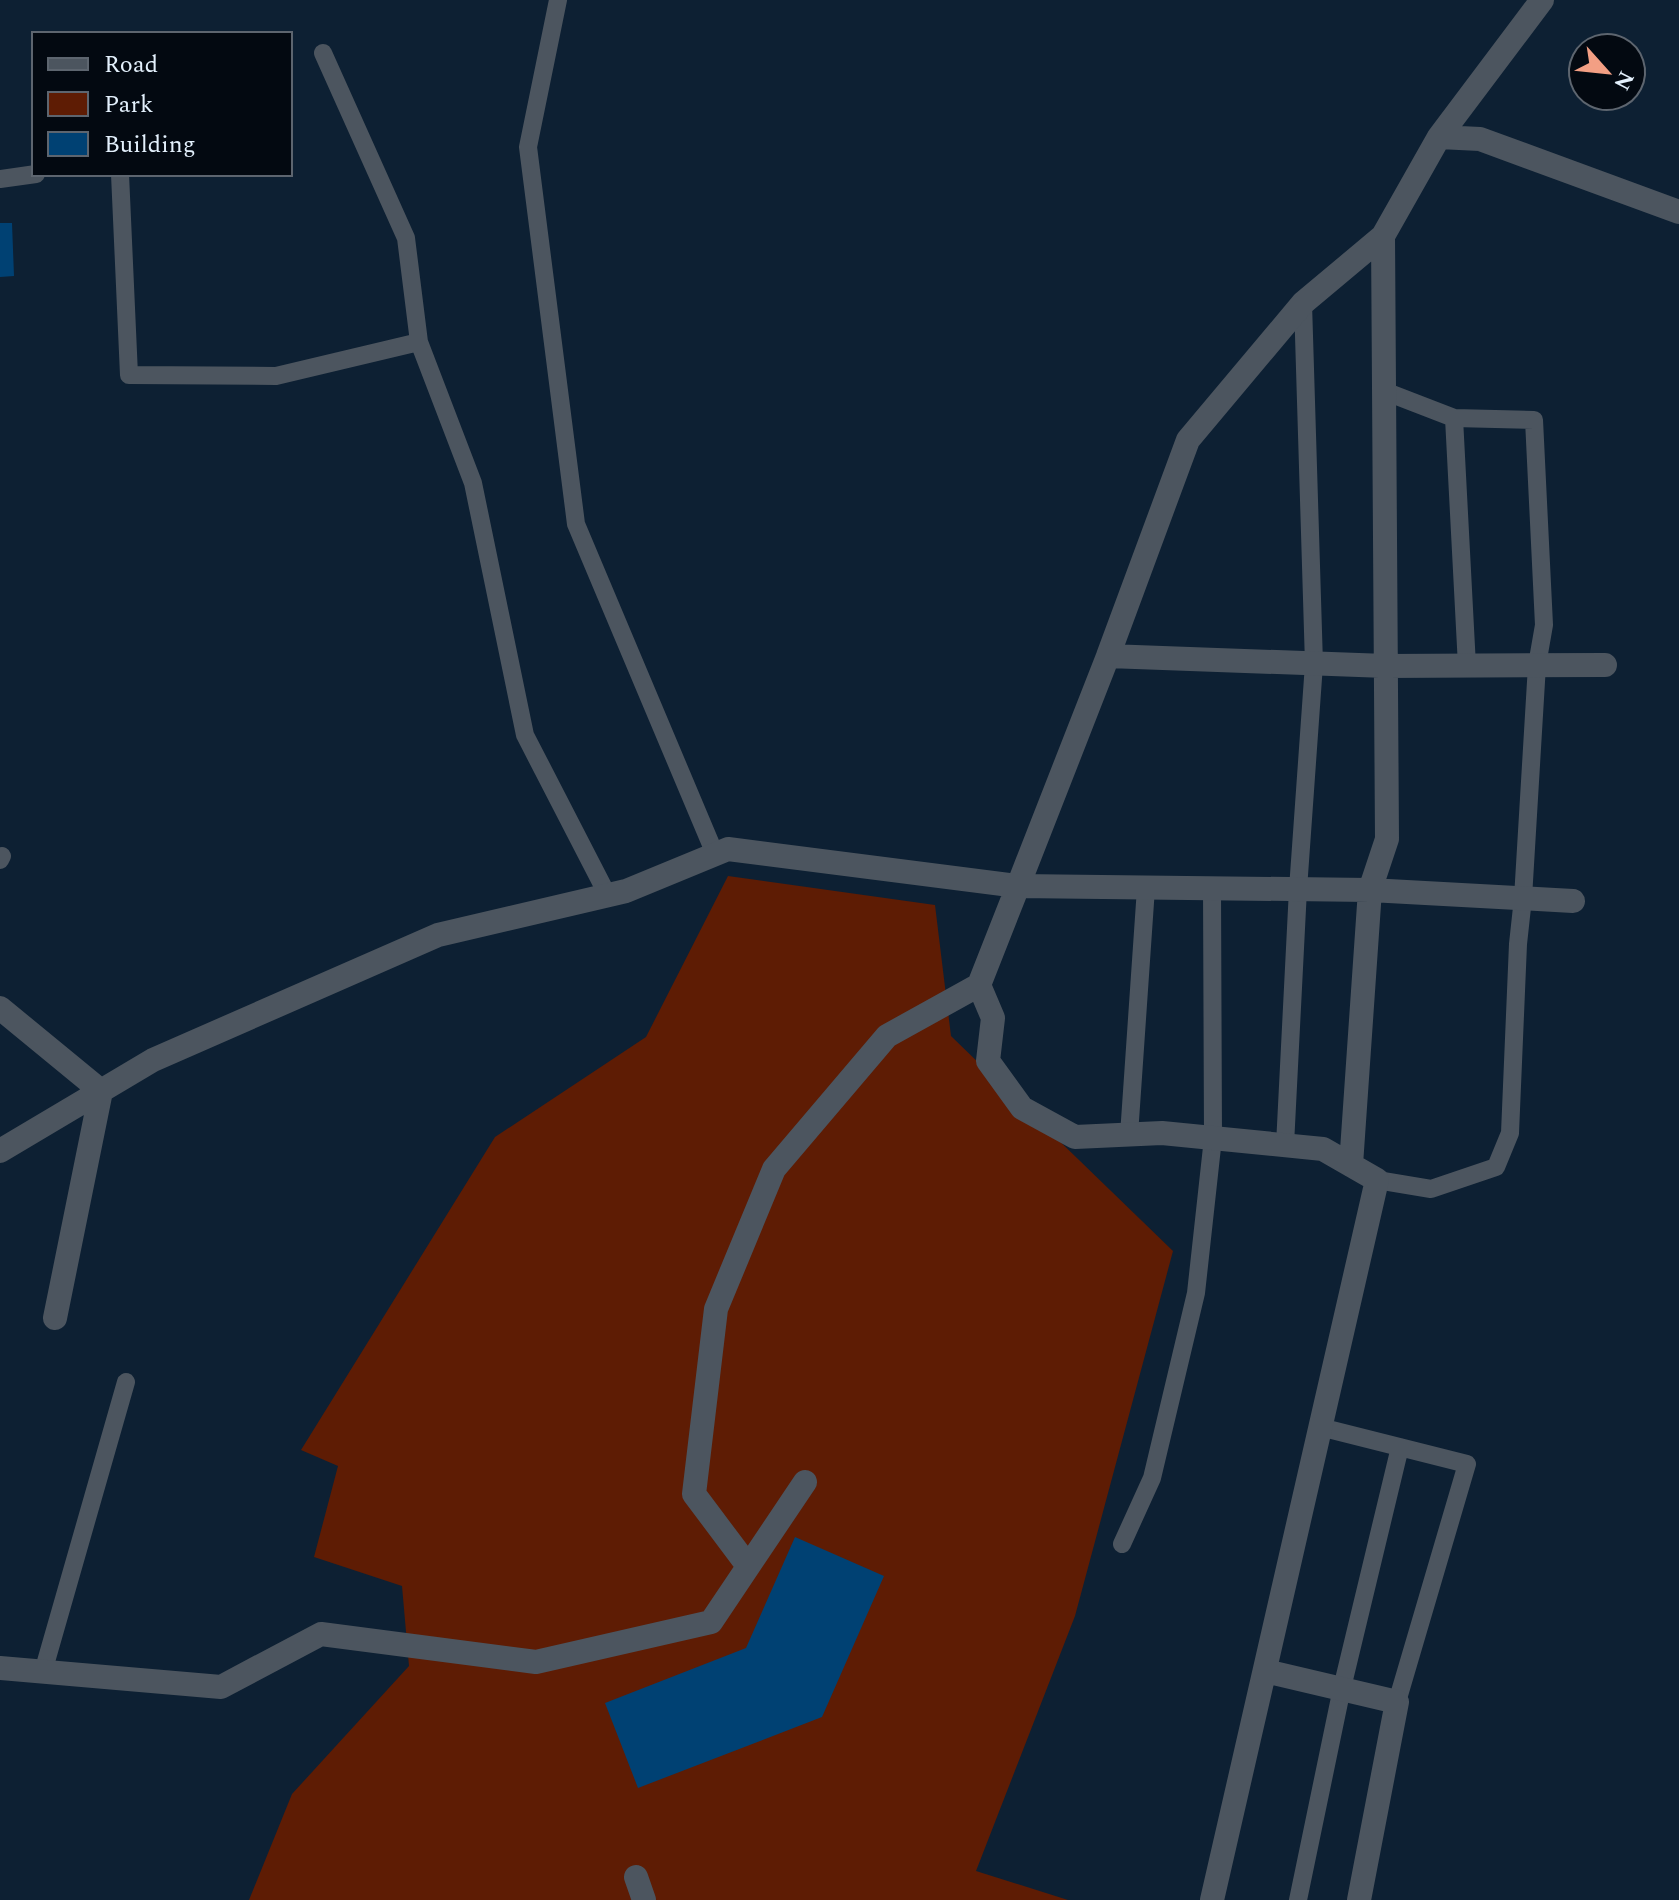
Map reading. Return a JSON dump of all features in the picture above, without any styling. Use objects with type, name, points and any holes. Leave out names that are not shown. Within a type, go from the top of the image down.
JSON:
[{"type":"street","points":[[748,1566],[694,1494],[716,1309],[774,1169],[887,1036],[979,985],[1108,656],[1188,440],[1303,303],[1383,236],[1439,137],[1542,0]]},
{"type":"street","points":[[1439,137],[1480,139],[1679,212]]},
{"type":"street","points":[[1351,1165],[1370,890],[1387,839],[1383,236]]},
{"type":"street","points":[[1108,656],[1386,666],[1605,665]]},
{"type":"street","points":[[0,1151],[153,1060],[438,935],[626,891],[728,849],[1018,886],[1370,890],[1573,901]]},
{"type":"street","points":[[979,985],[993,1018],[988,1061],[1022,1108],[1075,1137],[1162,1133],[1323,1149],[1377,1180],[1212,1900]]},
{"type":"street","points":[[0,1008],[101,1091]]},
{"type":"street","points":[[55,1318],[101,1091]]},
{"type":"street","points":[[0,1668],[221,1687],[321,1634],[536,1662],[711,1622],[805,1482]]},
{"type":"street","points":[[1265,1671],[1397,1702],[1359,1900]]},
{"type":"street","points":[[636,1877],[644,1900]]},
{"type":"lane","points":[[558,0],[528,147],[576,524],[715,854]]},
{"type":"lane","points":[[323,53],[406,238],[419,342],[473,483],[525,735],[608,896]]},
{"type":"lane","points":[[0,179],[32,175]]},
{"type":"lane","points":[[120,176],[129,375],[276,376],[419,342]]},
{"type":"lane","points":[[1285,1145],[1298,889],[1314,664],[1303,303]]},
{"type":"lane","points":[[1377,1180],[1431,1189],[1496,1167],[1510,1133],[1518,944],[1537,665],[1544,625],[1534,420],[1454,418],[1384,391]]},
{"type":"lane","points":[[1454,418],[1467,666]]},
{"type":"lane","points":[[1129,1135],[1146,888]]},
{"type":"lane","points":[[1122,1544],[1152,1478],[1196,1293],[1213,1138],[1212,888]]},
{"type":"lane","points":[[43,1672],[126,1382]]},
{"type":"lane","points":[[1320,1427],[1467,1464],[1397,1702]]},
{"type":"lane","points":[[1298,1900],[1342,1688],[1400,1447]]},
{"type":"green space","points":[[728,876],[935,905],[951,1036],[1173,1251],[1075,1616],[976,1871],[1068,1900],[249,1900],[292,1794],[409,1666],[402,1586],[314,1557],[338,1466],[301,1450],[495,1137],[646,1037]]},
{"type":"building","points":[[0,223],[12,223],[14,276],[0,277]]},
{"type":"building","points":[[795,1537],[884,1576],[822,1717],[638,1788],[605,1703],[746,1648]]}]
